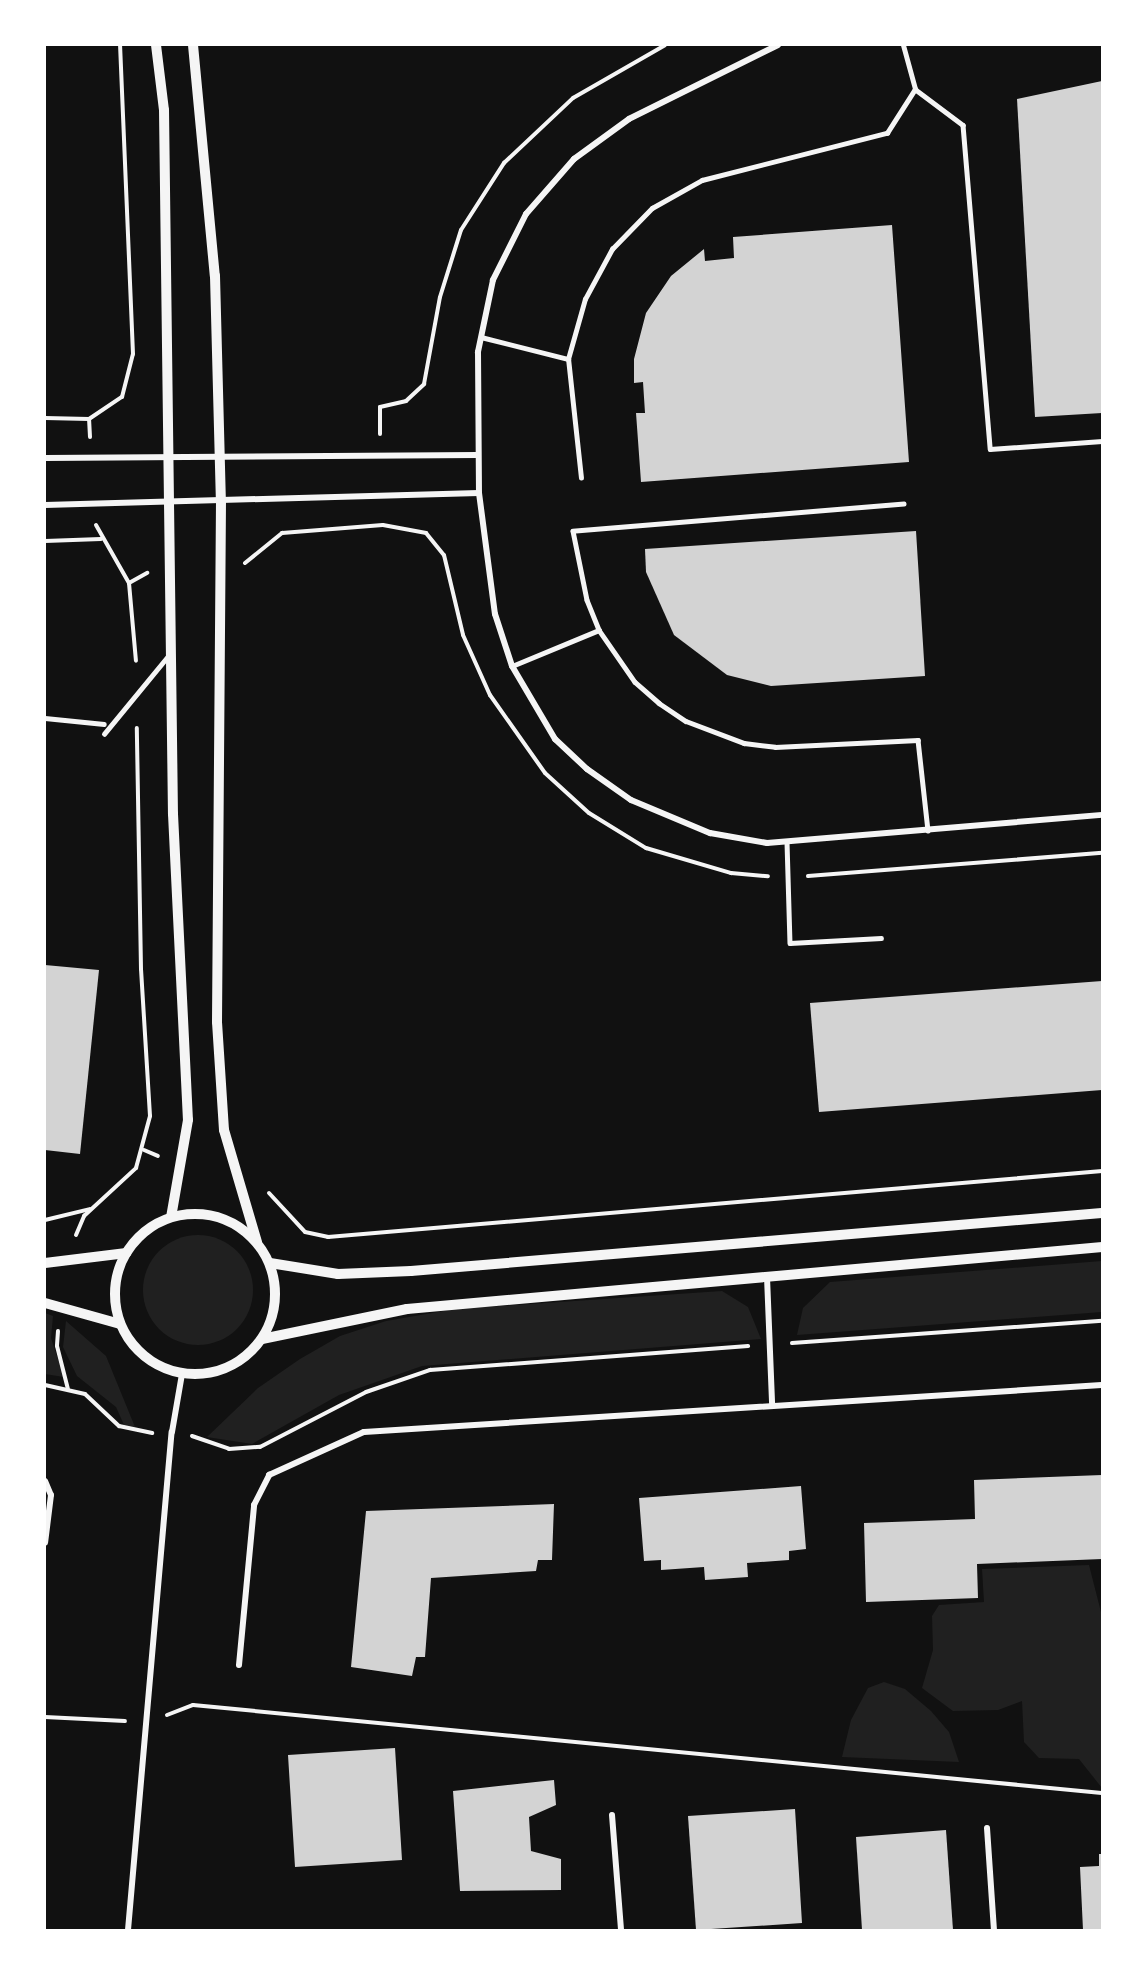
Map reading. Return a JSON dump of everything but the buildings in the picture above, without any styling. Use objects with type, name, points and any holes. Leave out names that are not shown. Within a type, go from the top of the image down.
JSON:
[{"type":"street","points":[[156,45],[164,110],[166,503],[188,1120],[171,1218]]},
{"type":"street","points":[[193,45],[215,276],[221,501],[217,1022],[224,1130],[256,1242],[270,1263],[276,1302],[262,1339],[228,1369],[182,1374],[156,1365],[134,1347],[120,1324],[114,1288],[126,1253],[137,1238],[171,1218],[189,1214],[226,1220],[256,1242]]},
{"type":"street","points":[[778,45],[629,119],[574,159],[526,214],[493,280],[480,337],[479,493],[495,614],[512,666],[555,739],[632,800],[710,834],[787,842],[1102,815]]},
{"type":"street","points":[[45,458],[478,455]]},
{"type":"street","points":[[45,505],[479,493]]},
{"type":"street","points":[[270,1263],[338,1274],[411,1271],[1102,1213]]},
{"type":"street","points":[[262,1339],[408,1309],[767,1273],[1102,1246]]},
{"type":"street","points":[[45,1263],[126,1253]]},
{"type":"street","points":[[767,1273],[772,1404]]},
{"type":"street","points":[[45,1303],[120,1324]]},
{"type":"street","points":[[128,1930],[172,1432],[182,1374]]},
{"type":"street","points":[[239,1665],[254,1505],[269,1475],[324,1447],[364,1432],[772,1404],[1102,1385]]},
{"type":"street","points":[[45,1481],[51,1495],[45,1543]]},
{"type":"street","points":[[612,1815],[621,1930]]},
{"type":"street","points":[[987,1828],[994,1930]]},
{"type":"street","points":[[130,1920],[133,1930]]},
{"type":"lane","points":[[903,45],[915,89],[963,125],[990,449],[1102,441]]},
{"type":"lane","points":[[580,478],[568,359],[597,276],[612,249],[652,208],[702,180],[887,133],[915,89]]},
{"type":"lane","points":[[480,337],[568,359]]},
{"type":"lane","points":[[904,504],[573,531],[586,600],[599,630],[635,682],[659,704],[714,734],[775,747],[918,740],[928,830]]},
{"type":"lane","points":[[512,666],[599,630]]},
{"type":"lane","points":[[104,734],[170,654]]},
{"type":"lane","points":[[45,718],[104,724]]},
{"type":"lane","points":[[787,842],[790,943],[881,938]]},
{"type":"path","points":[[45,418],[89,419]]},
{"type":"path","points":[[219,573],[237,573],[260,547],[282,533],[383,525],[426,533],[444,555],[464,635],[495,705],[527,753],[565,793],[616,831],[670,858],[731,873],[788,877],[1102,853]]},
{"type":"path","points":[[45,541],[101,539]]},
{"type":"path","points":[[129,583],[145,573],[168,571]]},
{"type":"path","points":[[144,1150],[180,1166]]},
{"type":"path","points":[[263,1185],[290,1221],[305,1232],[328,1237],[1102,1171]]},
{"type":"path","points":[[45,1220],[91,1209]]},
{"type":"path","points":[[45,1384],[86,1394],[119,1426],[172,1432],[229,1449],[260,1447],[366,1392],[430,1370],[1102,1321]]},
{"type":"path","points":[[45,1717],[148,1722],[194,1705],[1102,1793]]},
{"type":"shaded area","points":[[198,1235],[219,1239],[237,1251],[249,1269],[253,1290],[249,1311],[237,1329],[219,1341],[198,1345],[177,1341],[159,1329],[147,1311],[143,1290],[147,1269],[159,1251],[177,1239]]},
{"type":"shaded area","points":[[1102,1261],[1102,1312],[797,1335],[803,1308],[830,1282]]},
{"type":"shaded area","points":[[722,1291],[748,1307],[761,1339],[422,1366],[339,1395],[252,1444],[207,1437],[258,1388],[300,1359],[340,1336],[386,1321],[455,1309]]},
{"type":"shaded area","points":[[45,1313],[53,1316],[51,1338],[64,1377],[45,1374]]},
{"type":"shaded area","points":[[66,1321],[106,1356],[135,1427],[124,1425],[116,1407],[77,1376],[63,1347]]},
{"type":"shaded area","points":[[1089,1565],[1102,1616],[1102,1788],[1079,1759],[1039,1758],[1024,1742],[1022,1701],[998,1710],[953,1711],[922,1688],[933,1650],[932,1616],[939,1605],[984,1602],[982,1569]]},
{"type":"shaded area","points":[[884,1682],[905,1689],[931,1711],[949,1732],[959,1762],[842,1757],[851,1720],[868,1688]]}]
